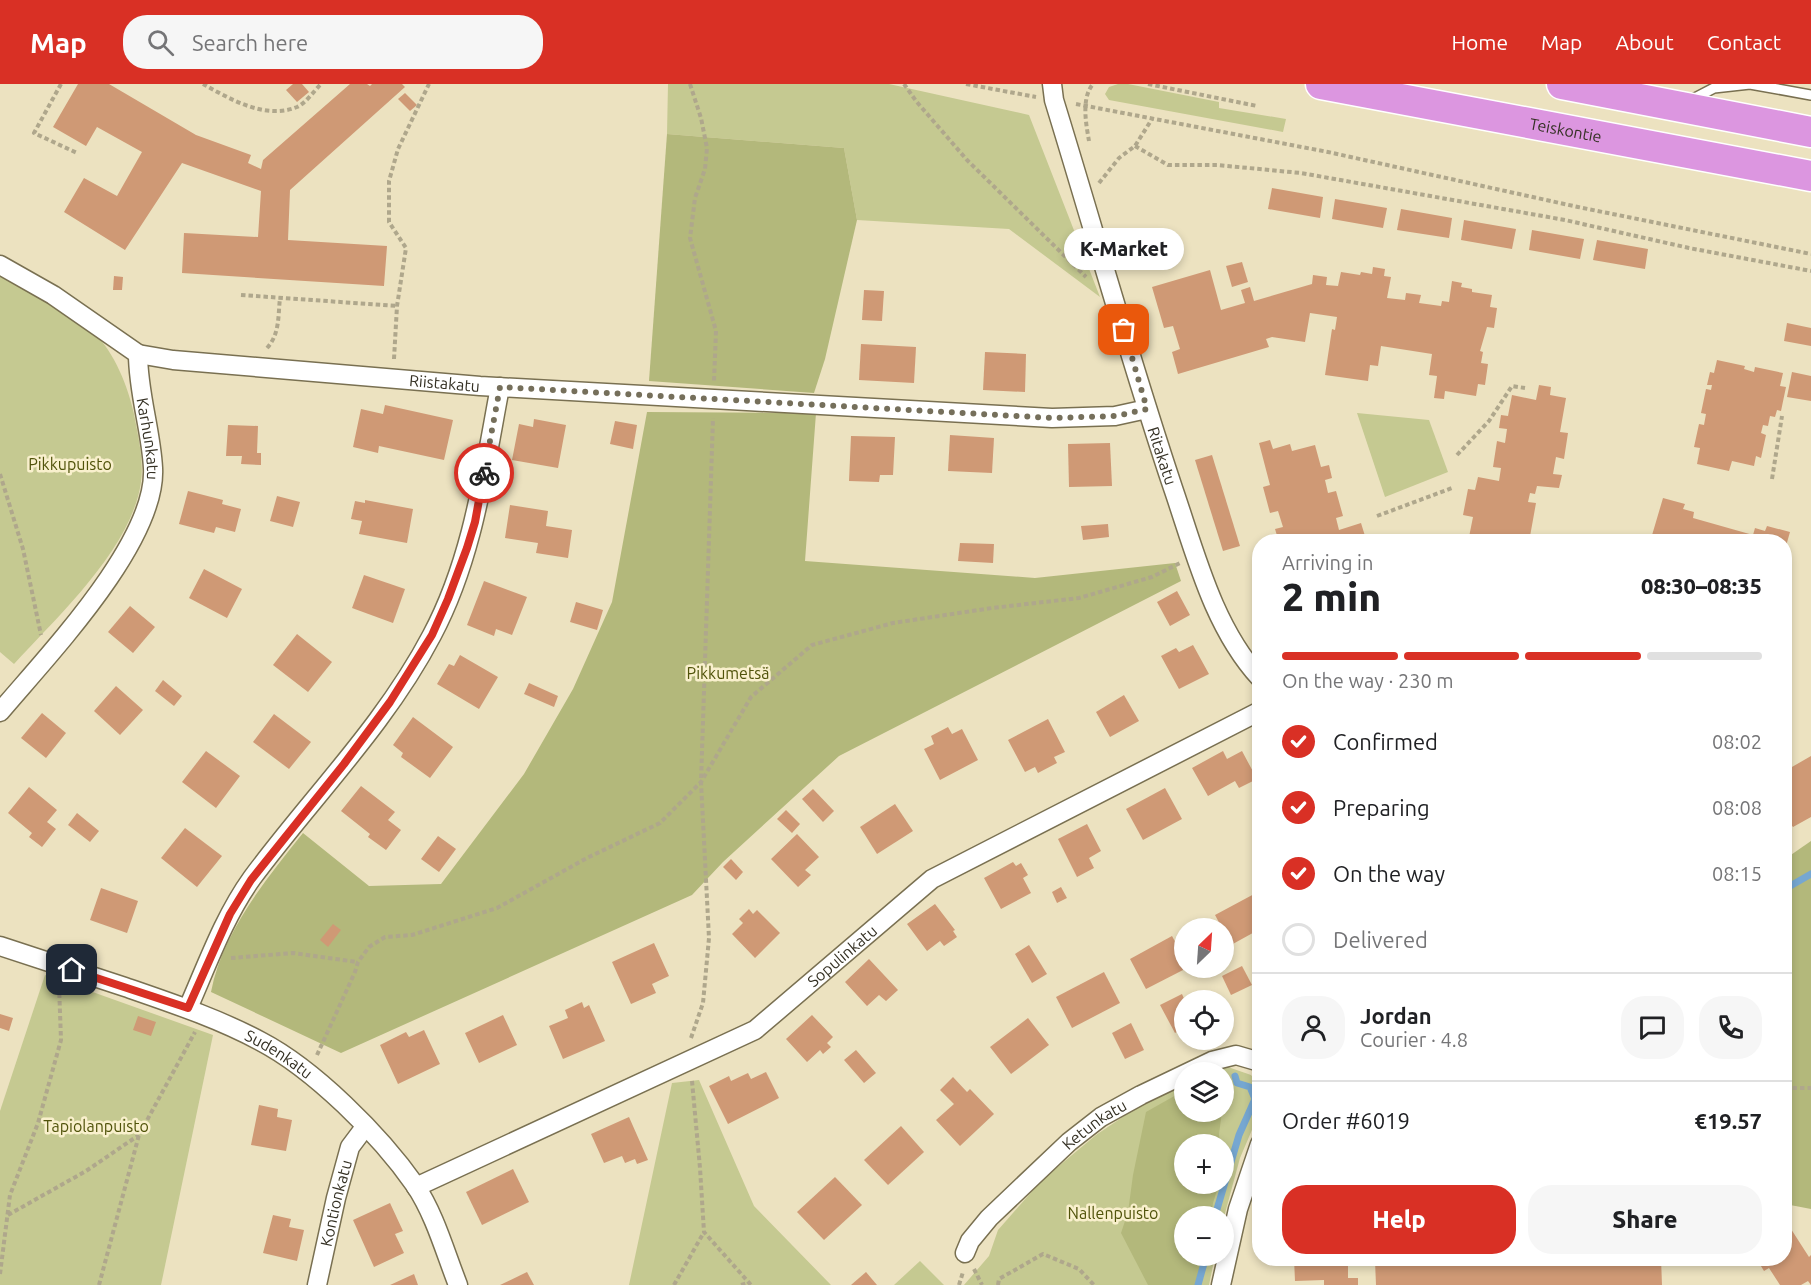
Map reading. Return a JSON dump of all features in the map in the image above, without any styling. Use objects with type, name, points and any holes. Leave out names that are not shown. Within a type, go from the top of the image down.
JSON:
[{"type":"highway","name":"Teiskontie","points":[[1321,84],[1811,176]]},
{"type":"highway","points":[[1562,84],[1811,132]]},
{"type":"street","name":"Ritakatu","points":[[1052,84],[1054,100],[1147,409],[1196,555],[1226,627],[1252,669]]},
{"type":"street","points":[[0,265],[53,295],[138,354]]},
{"type":"street","name":"Riistakatu","points":[[138,354],[174,360],[635,396],[714,398],[1052,418],[1116,416],[1147,409]]},
{"type":"street","name":"Karhunkatu","points":[[0,712],[79,618],[123,558],[136,533],[150,493],[153,469],[138,372],[138,354]]},
{"type":"street","points":[[196,1012],[209,959],[230,914],[251,880],[344,764],[397,692],[432,635],[451,591],[475,522],[500,387]]},
{"type":"street","name":"Sopulinkatu","points":[[416,1187],[755,1030],[932,879],[1252,715]]},
{"type":"street","name":"Sudenkatu","points":[[0,946],[196,1012],[261,1041],[295,1064],[323,1086],[366,1127],[416,1187],[458,1285]]},
{"type":"street","name":"Ketunkatu","points":[[965,1253],[970,1241],[989,1218],[1069,1142],[1101,1117],[1212,1060],[1236,1055],[1252,1060]]},
{"type":"street","name":"Kontionkatu","points":[[317,1285],[350,1147],[366,1127]]},
{"type":"street","points":[[1221,1285],[1238,1209],[1252,1168]]},
{"type":"lane","points":[[1676,107],[1714,88],[1750,84],[1811,94]]},
{"type":"path","points":[[61,84],[34,133],[77,153]]},
{"type":"path","points":[[203,84],[235,102],[276,112],[299,106],[321,84]]},
{"type":"path","points":[[393,378],[398,306],[406,248],[389,222],[389,181],[398,149],[429,84]]},
{"type":"path","points":[[674,1285],[704,1232],[689,1045],[703,1003],[709,938],[701,782],[716,331],[690,238],[695,198],[705,169],[707,148],[701,118],[690,84]]},
{"type":"path","points":[[904,84],[967,160],[1083,275],[1097,282],[1110,284]]},
{"type":"path","points":[[966,84],[1035,97]]},
{"type":"path","points":[[1086,106],[1088,90],[1093,84]]},
{"type":"path","points":[[1148,84],[1257,106]]},
{"type":"path","points":[[1074,104],[1339,154],[1589,209],[1811,254]]},
{"type":"path","points":[[1098,184],[1119,158],[1135,146],[1152,119]]},
{"type":"path","points":[[1135,146],[1168,165],[1217,165],[1301,173],[1565,220],[1811,272]]},
{"type":"path","points":[[241,295],[398,306]]},
{"type":"path","points":[[246,366],[274,340],[277,333],[280,298]]},
{"type":"path","points":[[1457,455],[1489,421],[1512,386],[1525,388]]},
{"type":"path","points":[[1772,479],[1782,416]]},
{"type":"path","points":[[0,474],[23,549],[47,656]]},
{"type":"path","points":[[1377,516],[1452,488]]},
{"type":"path","points":[[316,1057],[358,962],[369,947],[385,937],[412,935],[497,908],[587,858],[660,823],[701,782],[751,697],[812,645],[893,623],[1079,598],[1152,577],[1196,555]]},
{"type":"path","points":[[209,959],[293,953],[358,962]]},
{"type":"path","points":[[0,1274],[2,1238],[10,1195],[38,1123],[61,1040],[59,965]]},
{"type":"path","points":[[99,1285],[139,1135],[196,1012]]},
{"type":"path","points":[[1792,1088],[1811,1088]]},
{"type":"path","points":[[8,1215],[86,1171],[139,1135]]},
{"type":"path","points":[[704,1232],[750,1284]]},
{"type":"path","points":[[999,1285],[999,1279],[1043,1254],[1079,1269],[1094,1285]]},
{"type":"path","points":[[741,1285],[750,1284]]},
{"type":"green space","points":[[668,84],[889,84],[1029,115],[1100,297],[1009,229],[857,220],[844,148],[667,134]]},
{"type":"green space","points":[[1118,84],[1219,102],[1219,108],[1286,119],[1283,132],[1109,100],[1105,94],[1109,87]]},
{"type":"green space","points":[[667,134],[844,148],[857,220],[825,359],[814,393],[649,381]]},
{"type":"green space","name":"Pikkupuisto","points":[[0,276],[72,316],[102,341],[120,371],[128,393],[134,414],[142,465],[141,482],[135,507],[124,532],[91,580],[14,664],[0,652]]},
{"type":"green space","name":"Pikkumetsä","points":[[647,412],[816,413],[805,561],[1035,578],[1175,563],[1181,581],[839,756],[723,862],[692,895],[341,1053],[211,992],[217,970],[235,928],[261,888],[303,833],[369,886],[441,884],[524,774],[573,689],[612,602]]},
{"type":"green space","points":[[1357,413],[1429,420],[1448,472],[1385,497]]},
{"type":"green space","points":[[1811,841],[1811,1209],[1792,1205],[1792,854]]},
{"type":"green space","name":"Tapiolanpuisto","points":[[45,975],[213,1035],[161,1285],[0,1285],[0,1111]]},
{"type":"green space","name":"Nallenpuisto","points":[[1234,1069],[1252,1076],[1252,1130],[1240,1158],[1234,1180],[1234,1134],[1174,1134],[1174,1194],[1230,1194],[1227,1206],[1174,1206],[1174,1266],[1213,1266],[1209,1285],[964,1285],[989,1256],[998,1230],[1042,1180],[1096,1135],[1139,1106],[1174,1088],[1174,1122],[1234,1122]]},
{"type":"green space","points":[[699,1080],[754,1206],[831,1285],[629,1285],[672,1083]]},
{"type":"green space","points":[[1174,1096],[1174,1122],[1221,1122],[1219,1134],[1174,1134],[1174,1194],[1216,1194],[1213,1206],[1174,1206],[1174,1266],[1206,1266],[1196,1285],[1148,1285],[1121,1233],[1128,1212],[1146,1112]]},
{"type":"green space","points":[[920,1261],[944,1285],[894,1285]]},
{"type":"building","points":[[78,84],[109,84],[196,135],[251,155],[248,163],[261,169],[263,160],[350,84],[370,86],[372,84],[402,84],[405,87],[290,190],[288,240],[387,246],[384,286],[182,273],[184,233],[258,237],[261,191],[182,163],[125,250],[64,212],[84,178],[117,196],[142,152],[97,127],[86,146],[53,127]]},
{"type":"building","points":[[293,84],[302,84],[309,92],[297,102],[286,90]]},
{"type":"building","points":[[405,93],[417,105],[410,111],[398,99]]},
{"type":"building","points":[[1272,188],[1323,197],[1320,218],[1268,209]]},
{"type":"building","points":[[1335,199],[1387,208],[1383,228],[1332,219]]},
{"type":"building","points":[[1401,209],[1452,218],[1449,238],[1397,230]]},
{"type":"building","points":[[1464,220],[1516,229],[1512,249],[1461,240]]},
{"type":"building","points":[[1532,230],[1584,239],[1580,259],[1529,250]]},
{"type":"building","points":[[1597,240],[1648,249],[1645,269],[1593,260]]},
{"type":"building","points":[[1242,262],[1248,282],[1232,287],[1226,266]]},
{"type":"building","points":[[1373,267],[1385,269],[1384,276],[1391,277],[1387,298],[1405,300],[1406,293],[1421,295],[1419,303],[1441,306],[1442,301],[1449,302],[1452,281],[1462,283],[1461,287],[1472,289],[1472,292],[1492,295],[1490,307],[1497,308],[1494,328],[1487,327],[1480,351],[1483,352],[1481,363],[1488,364],[1485,385],[1478,384],[1476,396],[1445,391],[1444,399],[1434,398],[1437,376],[1429,375],[1432,354],[1381,346],[1378,366],[1370,365],[1368,381],[1325,375],[1332,329],[1335,330],[1337,317],[1310,313],[1305,342],[1272,337],[1266,339],[1269,347],[1178,374],[1172,352],[1180,349],[1173,326],[1164,328],[1152,287],[1210,270],[1221,310],[1245,303],[1241,290],[1250,287],[1254,301],[1312,284],[1313,275],[1327,277],[1326,285],[1338,286],[1341,272],[1372,274]]},
{"type":"building","points":[[114,276],[123,277],[122,290],[113,290]]},
{"type":"building","points":[[864,290],[884,291],[882,321],[862,320]]},
{"type":"building","points":[[1787,323],[1811,328],[1811,346],[1784,341]]},
{"type":"building","points":[[861,344],[916,347],[914,383],[859,380]]},
{"type":"building","points":[[985,352],[1026,354],[1025,392],[983,390]]},
{"type":"building","points":[[1717,360],[1745,366],[1744,369],[1754,372],[1755,367],[1783,373],[1780,386],[1786,387],[1781,411],[1777,410],[1775,417],[1770,416],[1768,426],[1763,425],[1761,433],[1766,435],[1761,458],[1756,456],[1754,466],[1732,461],[1729,471],[1697,464],[1700,448],[1694,447],[1699,424],[1704,425],[1706,414],[1701,413],[1706,389],[1711,390],[1712,385],[1707,385],[1710,372],[1714,373]]},
{"type":"building","points":[[1792,372],[1811,376],[1811,401],[1787,397]]},
{"type":"building","points":[[1539,385],[1551,387],[1550,395],[1566,398],[1560,432],[1568,433],[1564,459],[1556,457],[1553,474],[1562,475],[1559,488],[1537,486],[1535,494],[1530,493],[1528,502],[1536,503],[1530,534],[1470,534],[1473,517],[1463,515],[1468,489],[1475,490],[1478,477],[1499,481],[1501,468],[1493,467],[1497,441],[1505,443],[1507,429],[1499,428],[1501,415],[1508,416],[1512,395],[1536,400]]},
{"type":"building","points":[[385,405],[453,420],[444,460],[379,446],[378,453],[353,447],[361,409],[383,414]]},
{"type":"building","points":[[534,419],[566,425],[558,468],[512,460],[519,424],[533,427]]},
{"type":"building","points":[[615,421],[637,425],[633,449],[610,444]]},
{"type":"building","points":[[228,425],[258,426],[257,453],[261,453],[261,465],[241,464],[242,456],[226,456]]},
{"type":"building","points":[[950,435],[994,438],[992,473],[948,471]]},
{"type":"building","points":[[851,436],[895,437],[893,475],[880,475],[879,482],[849,481]]},
{"type":"building","points":[[1270,440],[1273,449],[1290,444],[1292,451],[1315,445],[1321,467],[1329,465],[1332,478],[1325,480],[1328,493],[1336,491],[1343,516],[1336,518],[1339,530],[1361,523],[1364,534],[1277,534],[1275,529],[1283,527],[1278,511],[1270,513],[1263,487],[1270,485],[1259,443]]},
{"type":"building","points":[[1110,443],[1112,486],[1069,487],[1068,444]]},
{"type":"building","points":[[1212,455],[1240,546],[1223,551],[1195,460]]},
{"type":"building","points":[[188,491],[223,500],[222,504],[241,509],[235,532],[216,527],[214,533],[179,524]]},
{"type":"building","points":[[277,496],[300,502],[293,527],[270,521]]},
{"type":"building","points":[[1663,498],[1685,504],[1683,509],[1694,512],[1693,518],[1749,534],[1652,534]]},
{"type":"building","points":[[365,500],[413,509],[407,543],[359,534],[362,521],[351,519],[355,501],[365,503]]},
{"type":"building","points":[[510,505],[548,511],[546,526],[572,530],[568,558],[536,553],[538,543],[505,538]]},
{"type":"building","points":[[1108,524],[1109,537],[1083,540],[1081,526]]},
{"type":"building","points":[[1767,526],[1790,532],[1789,534],[1753,534],[1755,528],[1765,531]]},
{"type":"building","points":[[960,543],[994,544],[993,563],[958,561]]},
{"type":"building","points":[[204,569],[242,589],[227,618],[189,598]]},
{"type":"building","points":[[364,575],[405,589],[393,623],[352,608]]},
{"type":"building","points":[[484,581],[527,597],[512,635],[496,629],[494,636],[467,625]]},
{"type":"building","points":[[1177,591],[1190,615],[1170,626],[1157,602]]},
{"type":"building","points":[[576,602],[603,610],[597,630],[570,622]]},
{"type":"building","points":[[130,606],[155,627],[133,653],[108,632]]},
{"type":"building","points":[[297,634],[332,662],[308,692],[273,665]]},
{"type":"building","points":[[1193,645],[1209,674],[1179,689],[1161,656],[1176,648],[1179,652]]},
{"type":"building","points":[[460,655],[498,677],[479,709],[437,684],[449,664],[454,666]]},
{"type":"building","points":[[163,680],[182,696],[174,706],[155,691]]},
{"type":"building","points":[[529,683],[558,696],[554,707],[524,694]]},
{"type":"building","points":[[116,686],[143,710],[120,735],[94,711]]},
{"type":"building","points":[[1124,695],[1139,721],[1110,737],[1096,712]]},
{"type":"building","points":[[42,713],[66,733],[46,758],[21,738]]},
{"type":"building","points":[[274,714],[311,742],[289,769],[253,742]]},
{"type":"building","points":[[413,717],[453,747],[430,778],[401,757],[403,753],[393,745]]},
{"type":"building","points":[[1048,719],[1065,752],[1054,757],[1057,763],[1038,773],[1035,767],[1025,772],[1008,740]]},
{"type":"building","points":[[948,727],[952,734],[962,729],[978,760],[940,780],[924,749],[934,744],[931,736]]},
{"type":"building","points":[[206,751],[240,776],[216,808],[182,782]]},
{"type":"building","points":[[1223,751],[1227,759],[1242,751],[1252,770],[1252,782],[1239,788],[1235,781],[1208,796],[1192,768]]},
{"type":"building","points":[[1811,756],[1811,817],[1793,827],[1792,826],[1792,767]]},
{"type":"building","points":[[361,786],[395,812],[388,820],[401,830],[386,850],[368,837],[370,834],[341,811]]},
{"type":"building","points":[[29,787],[57,810],[47,822],[56,829],[42,847],[29,837],[32,833],[8,813]]},
{"type":"building","points":[[1165,788],[1182,819],[1143,840],[1126,809]]},
{"type":"building","points":[[813,789],[834,811],[823,822],[802,799]]},
{"type":"building","points":[[895,804],[913,831],[877,854],[860,827]]},
{"type":"building","points":[[786,810],[800,824],[792,833],[777,819]]},
{"type":"building","points":[[77,813],[99,831],[90,842],[68,825]]},
{"type":"building","points":[[1087,824],[1101,851],[1089,858],[1094,868],[1077,877],[1058,839]]},
{"type":"building","points":[[185,828],[222,856],[197,887],[161,858]]},
{"type":"building","points":[[797,834],[819,857],[805,870],[811,875],[798,887],[771,859]]},
{"type":"building","points":[[438,836],[456,849],[439,872],[421,859]]},
{"type":"building","points":[[731,859],[743,872],[736,880],[723,867]]},
{"type":"building","points":[[1013,862],[1016,866],[1021,863],[1028,875],[1023,878],[1031,893],[1001,909],[984,878]]},
{"type":"building","points":[[1061,887],[1067,898],[1057,903],[1052,892]]},
{"type":"building","points":[[101,888],[138,901],[127,933],[90,920]]},
{"type":"building","points":[[1252,895],[1252,933],[1234,943],[1234,918],[1217,918],[1215,915]]},
{"type":"building","points":[[935,904],[955,930],[953,931],[957,937],[944,946],[940,941],[927,951],[907,924]]},
{"type":"building","points":[[749,909],[753,914],[757,910],[780,933],[755,958],[732,934],[743,923],[739,919]]},
{"type":"building","points":[[333,924],[341,930],[328,947],[320,940]]},
{"type":"building","points":[[1172,936],[1174,940],[1174,975],[1146,989],[1130,959]]},
{"type":"building","points":[[654,943],[669,976],[652,984],[656,993],[631,1004],[612,962]]},
{"type":"building","points":[[1029,945],[1047,974],[1032,983],[1015,954]]},
{"type":"building","points":[[869,959],[898,990],[886,1001],[879,995],[867,1006],[845,982]]},
{"type":"building","points":[[1242,966],[1252,985],[1234,994],[1234,990],[1229,990],[1223,978],[1234,978],[1234,970]]},
{"type":"building","points":[[1104,972],[1120,1003],[1072,1028],[1056,997]]},
{"type":"building","points":[[1174,998],[1174,1031],[1160,1005]]},
{"type":"building","points":[[582,1002],[584,1008],[589,1005],[605,1041],[563,1059],[549,1026],[568,1018],[565,1010]]},
{"type":"building","points":[[0,1014],[13,1018],[9,1031],[0,1028]]},
{"type":"building","points":[[503,1015],[517,1045],[479,1063],[465,1033]]},
{"type":"building","points":[[812,1015],[833,1037],[827,1043],[831,1047],[823,1054],[820,1050],[807,1062],[786,1039]]},
{"type":"building","points":[[138,1016],[156,1022],[151,1036],[133,1030]]},
{"type":"building","points":[[1028,1018],[1049,1045],[1011,1074],[990,1047]]},
{"type":"building","points":[[1131,1023],[1144,1050],[1125,1059],[1112,1033]]},
{"type":"building","points":[[424,1030],[440,1064],[398,1084],[380,1045],[406,1032],[409,1037]]},
{"type":"building","points":[[856,1050],[876,1073],[864,1083],[844,1060]]},
{"type":"building","points":[[766,1072],[779,1098],[728,1124],[709,1086],[729,1076],[731,1081],[748,1073],[751,1079]]},
{"type":"building","points":[[953,1077],[967,1092],[970,1089],[994,1114],[960,1146],[936,1120],[954,1104],[940,1090]]},
{"type":"building","points":[[259,1105],[278,1109],[277,1117],[292,1120],[286,1151],[251,1145]]},
{"type":"building","points":[[629,1117],[648,1160],[637,1164],[635,1159],[625,1163],[622,1156],[604,1163],[591,1134]]},
{"type":"building","points":[[901,1126],[924,1152],[888,1185],[864,1160]]},
{"type":"building","points":[[513,1169],[529,1202],[482,1225],[466,1192]]},
{"type":"building","points":[[835,1177],[862,1205],[824,1240],[797,1212]]},
{"type":"building","points":[[390,1203],[403,1231],[395,1234],[404,1253],[374,1267],[353,1220]]},
{"type":"building","points":[[273,1215],[291,1219],[289,1227],[304,1230],[297,1261],[263,1253]]},
{"type":"building","points":[[1792,1231],[1809,1257],[1811,1255],[1811,1285],[1808,1281],[1801,1285],[1780,1285],[1769,1268],[1764,1271],[1761,1266],[1792,1266]]},
{"type":"building","points":[[1294,1266],[1348,1266],[1348,1278],[1358,1278],[1358,1285],[1324,1285],[1324,1280],[1295,1281]]},
{"type":"building","points":[[1375,1266],[1661,1266],[1662,1285],[1376,1285]]},
{"type":"building","points":[[527,1272],[534,1285],[500,1285]]},
{"type":"building","points":[[866,1272],[877,1285],[851,1285]]},
{"type":"building","points":[[414,1274],[418,1285],[390,1285]]},
{"type":"waterway","points":[[1792,885],[1811,874]]},
{"type":"waterway","points":[[1235,1076],[1237,1083],[1250,1087],[1252,1092]]},
{"type":"waterway","points":[[1218,1206],[1239,1135],[1252,1106]]},
{"type":"waterway","points":[[1198,1285],[1203,1266]]},
{"type":"way so far","points":[[484,473],[500,387],[1052,418],[1116,416],[1147,409],[1124,330]]},
{"type":"place","name":"K-Market","points":[[1124,330]]},
{"type":"route","points":[[72,970],[188,1008],[230,914],[251,880],[344,764],[390,702],[432,635],[467,548],[475,522],[484,473]]}]
